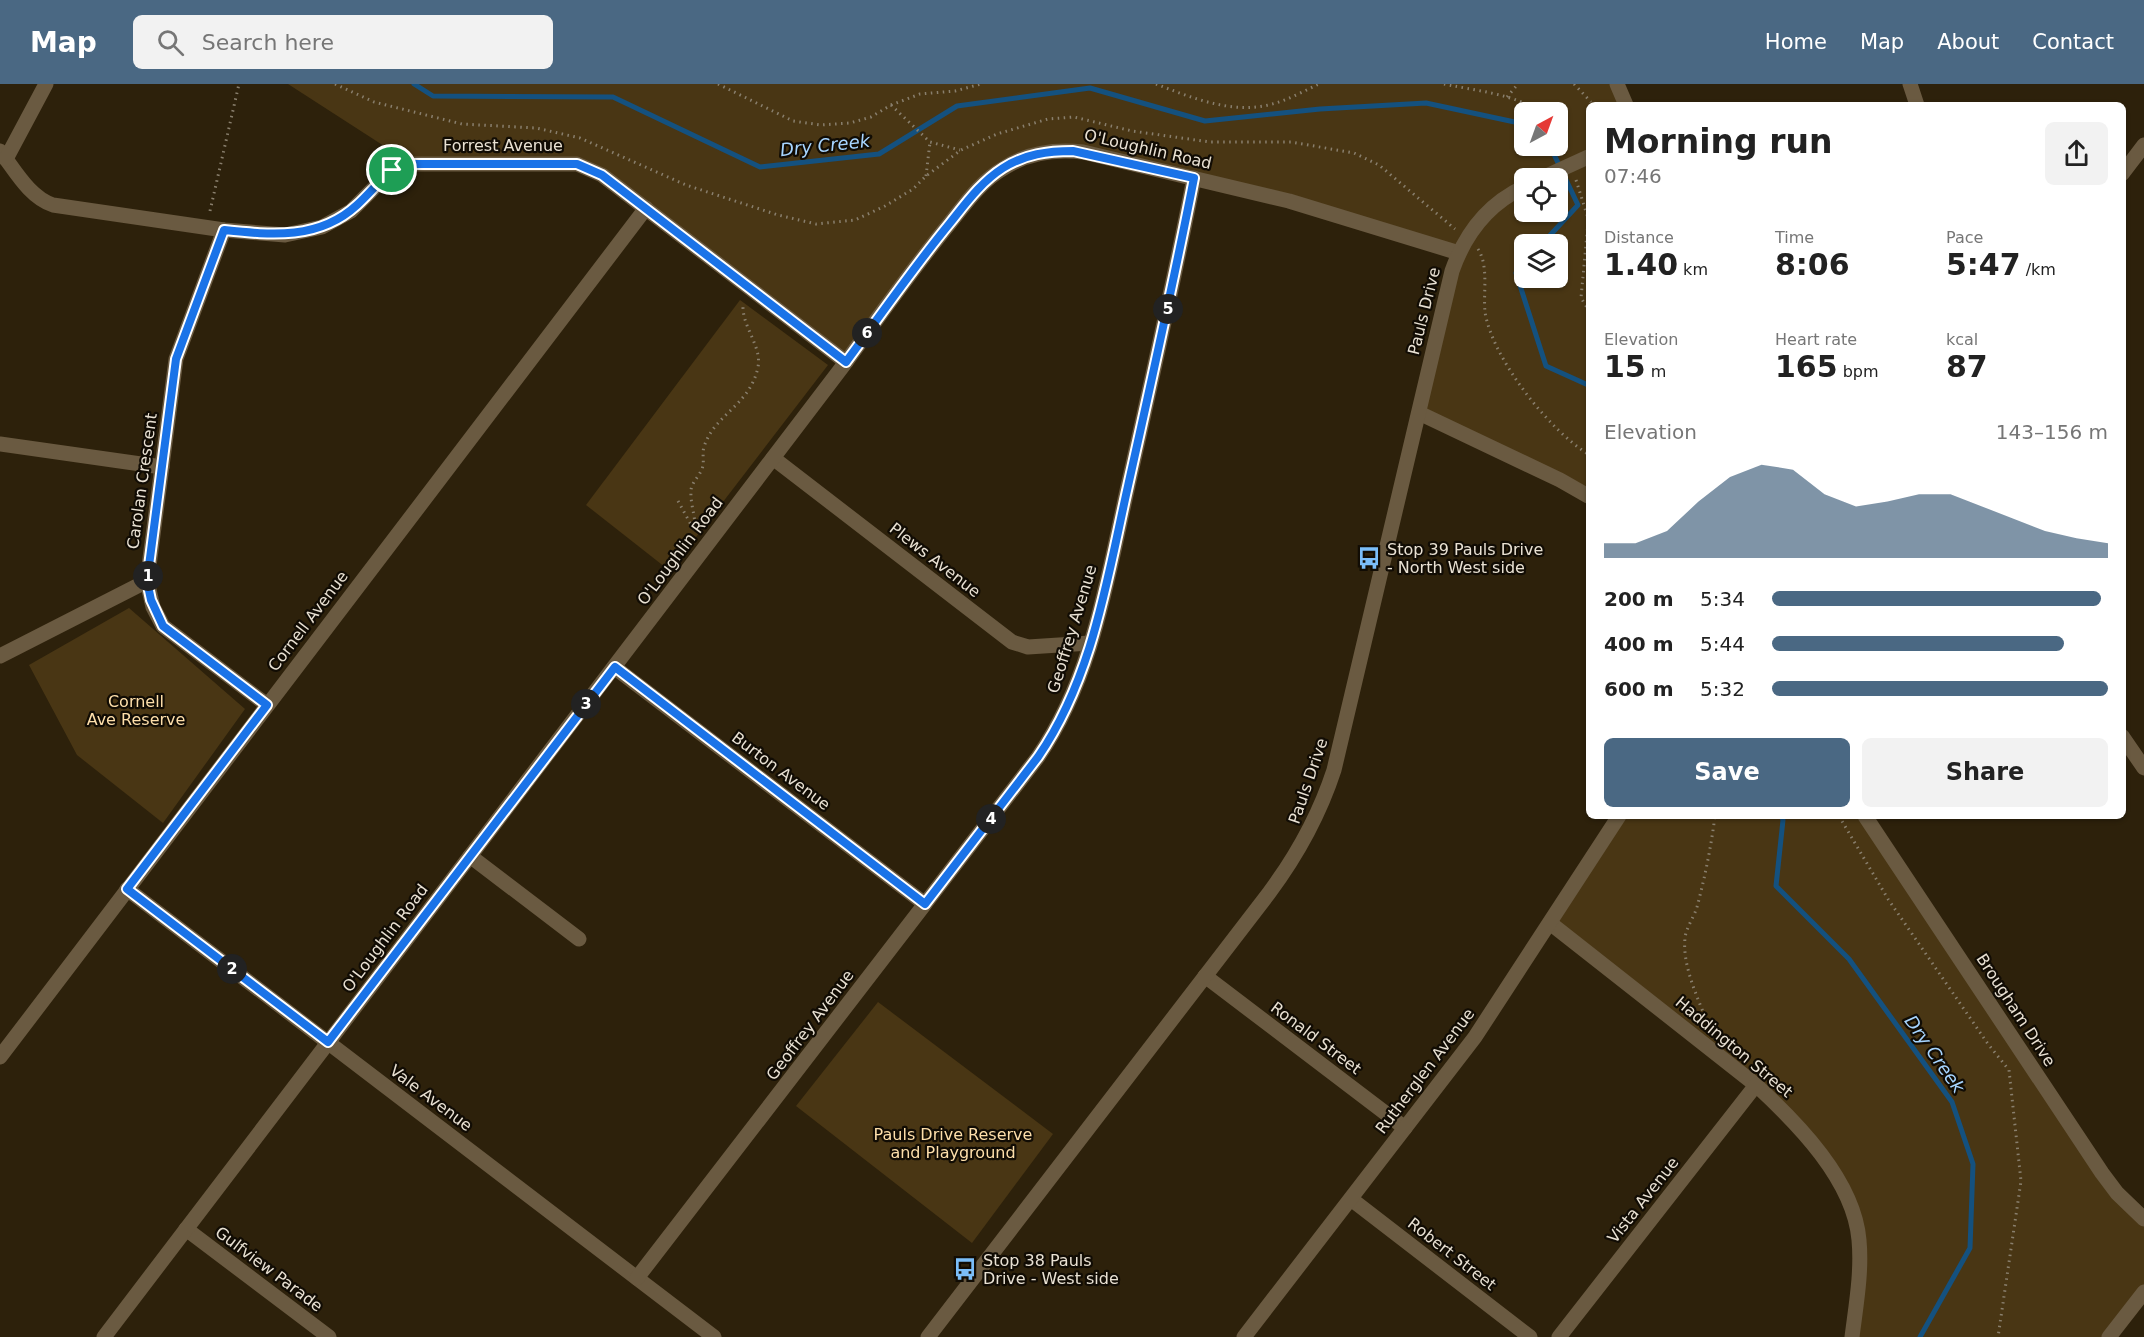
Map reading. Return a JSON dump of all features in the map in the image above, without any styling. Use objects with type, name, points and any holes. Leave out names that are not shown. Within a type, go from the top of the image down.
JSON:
[{"type":"street","points":[[3,155],[46,84]]},
{"type":"street","points":[[1617,84],[1625,102]]},
{"type":"street","points":[[1910,84],[1916,102]]},
{"type":"street","points":[[2126,169],[2144,145]]},
{"type":"street","name":"O'Loughlin Road","points":[[104,1337],[615,667],[932,245],[970,198],[1004,167],[1032,155],[1073,151],[1289,201],[1462,246]]},
{"type":"street","name":"Forrest Avenue","points":[[3,155],[30,189],[43,202],[53,205],[224,230],[285,235],[322,227],[351,211],[392,170],[422,163],[577,164],[602,175],[846,362]]},
{"type":"street","points":[[1564,168],[1586,158]]},
{"type":"street","name":"Geoffrey Avenue","points":[[637,1278],[1053,735],[1074,695],[1100,611],[1167,316],[1194,178]]},
{"type":"street","name":"Pauls Drive","points":[[928,1337],[1291,865],[1308,837],[1334,770],[1448,286],[1462,246],[1491,208],[1514,193]]},
{"type":"street","name":"Cornell Avenue","points":[[0,1056],[646,208]]},
{"type":"street","name":"Carolan Crescent","points":[[147,581],[176,359],[224,230]]},
{"type":"street","points":[[1419,413],[1560,480],[1586,495]]},
{"type":"street","points":[[0,444],[162,467]]},
{"type":"street","name":"Plews Avenue","points":[[773,458],[1012,642],[1028,647],[1090,643]]},
{"type":"street","points":[[0,656],[147,581],[151,600],[163,626],[267,705]]},
{"type":"street","name":"Burton Avenue","points":[[615,667],[925,904]]},
{"type":"street","points":[[2126,742],[2144,768]]},
{"type":"street","name":"Rutherglen Avenue","points":[[1244,1337],[1475,1037],[1617,819]]},
{"type":"street","name":"Brougham Drive","points":[[1867,819],[2102,1173],[2117,1193],[2144,1219]]},
{"type":"street","points":[[470,856],[579,939]]},
{"type":"street","name":"Vale Avenue","points":[[127,889],[714,1337]]},
{"type":"street","name":"Haddington Street","points":[[1550,923],[1756,1085],[1779,1106],[1815,1146],[1846,1196],[1859,1238],[1860,1253],[1852,1337]]},
{"type":"street","name":"Ronald Street","points":[[1205,976],[1405,1128]]},
{"type":"street","name":"Vista Avenue","points":[[1559,1337],[1756,1085]]},
{"type":"street","name":"Robert Street","points":[[1351,1199],[1530,1337]]},
{"type":"street","name":"Gulfview Parade","points":[[186,1229],[329,1337]]},
{"type":"street","points":[[2109,1337],[2144,1292]]},
{"type":"path","points":[[206,227],[239,84]]},
{"type":"path","points":[[335,84],[374,102],[462,124],[536,128],[580,138],[687,185],[778,215],[816,224],[855,220],[913,189],[926,176],[961,150],[997,134],[1048,119],[1074,117],[1132,130],[1210,142],[1291,142],[1354,153],[1379,165],[1405,185],[1462,246],[1477,247],[1482,255],[1486,315],[1500,350],[1527,395],[1546,419],[1574,445],[1586,453]]},
{"type":"path","points":[[718,84],[793,121],[821,125],[871,117],[891,105],[920,94],[955,91],[981,84]]},
{"type":"path","points":[[1156,84],[1186,96],[1231,107],[1272,105],[1319,84]]},
{"type":"path","points":[[1444,84],[1507,97],[1520,102]]},
{"type":"path","points":[[1507,97],[1518,84]]},
{"type":"path","points":[[1574,84],[1591,102]]},
{"type":"path","points":[[891,105],[930,142],[961,150]]},
{"type":"path","points":[[926,176],[930,142]]},
{"type":"path","points":[[1575,180],[1586,214]]},
{"type":"path","points":[[1586,242],[1581,298],[1586,306]]},
{"type":"path","points":[[695,533],[691,487],[703,467],[704,447],[722,419],[741,402],[750,389],[759,363],[757,351],[745,322],[744,298]]},
{"type":"path","points":[[678,501],[698,539]]},
{"type":"path","points":[[1715,819],[1707,872],[1696,913],[1685,937],[1687,960],[1696,997],[1716,1052]]},
{"type":"path","points":[[1841,819],[1888,899],[1988,1044],[2009,1070],[2021,1181],[1998,1337]]},
{"type":"green space","points":[[288,84],[1618,84],[1625,102],[1586,102],[1586,502],[1419,413],[1461,247],[1073,151],[1020,159],[992,176],[846,362],[594,170],[412,164]]},
{"type":"green space","points":[[740,300],[828,365],[670,571],[586,505]]},
{"type":"green space","name":"Cornell Ave Reserve","points":[[129,608],[245,709],[163,823],[77,755],[29,665]]},
{"type":"green space","points":[[1616,819],[1868,819],[2117,1193],[2144,1217],[2144,1293],[2110,1337],[1852,1337],[1859,1268],[1852,1210],[1779,1106],[1550,923]]},
{"type":"green space","name":"Pauls Drive Reserve and Playground","points":[[878,1002],[1053,1134],[972,1243],[796,1106]]},
{"type":"waterway","name":"Dry Creek","points":[[414,84],[433,96],[613,97],[760,167],[879,154],[957,106],[1090,88],[1205,121],[1320,109],[1426,103],[1514,122]]},
{"type":"waterway","name":"Dry Creek","points":[[1551,234],[1578,205],[1555,156]]},
{"type":"waterway","name":"Dry Creek","points":[[1521,288],[1546,366],[1586,384]]},
{"type":"waterway","name":"Dry Creek","points":[[1782,819],[1776,886],[1849,959],[1952,1102],[1973,1164],[1970,1248],[1920,1337]]},
{"type":"place","name":"Stop 39 Pauls Drive - North West side","points":[[1369,558]]},
{"type":"place","name":"Stop 38 Pauls Drive - West side","points":[[965,1269]]},
{"type":"route","points":[[1073,151],[1100,155],[1194,178],[1167,316],[1100,611],[1074,695],[1053,735],[1038,757],[925,904],[615,667],[328,1042],[127,889],[267,705],[174,636],[163,626],[151,600],[147,581],[176,359],[180,346],[224,230],[285,235],[322,227],[351,211],[392,170],[422,163],[577,164],[585,166],[602,175],[646,208],[846,362],[932,245],[970,198],[1004,167],[1032,155],[1073,151]]}]
